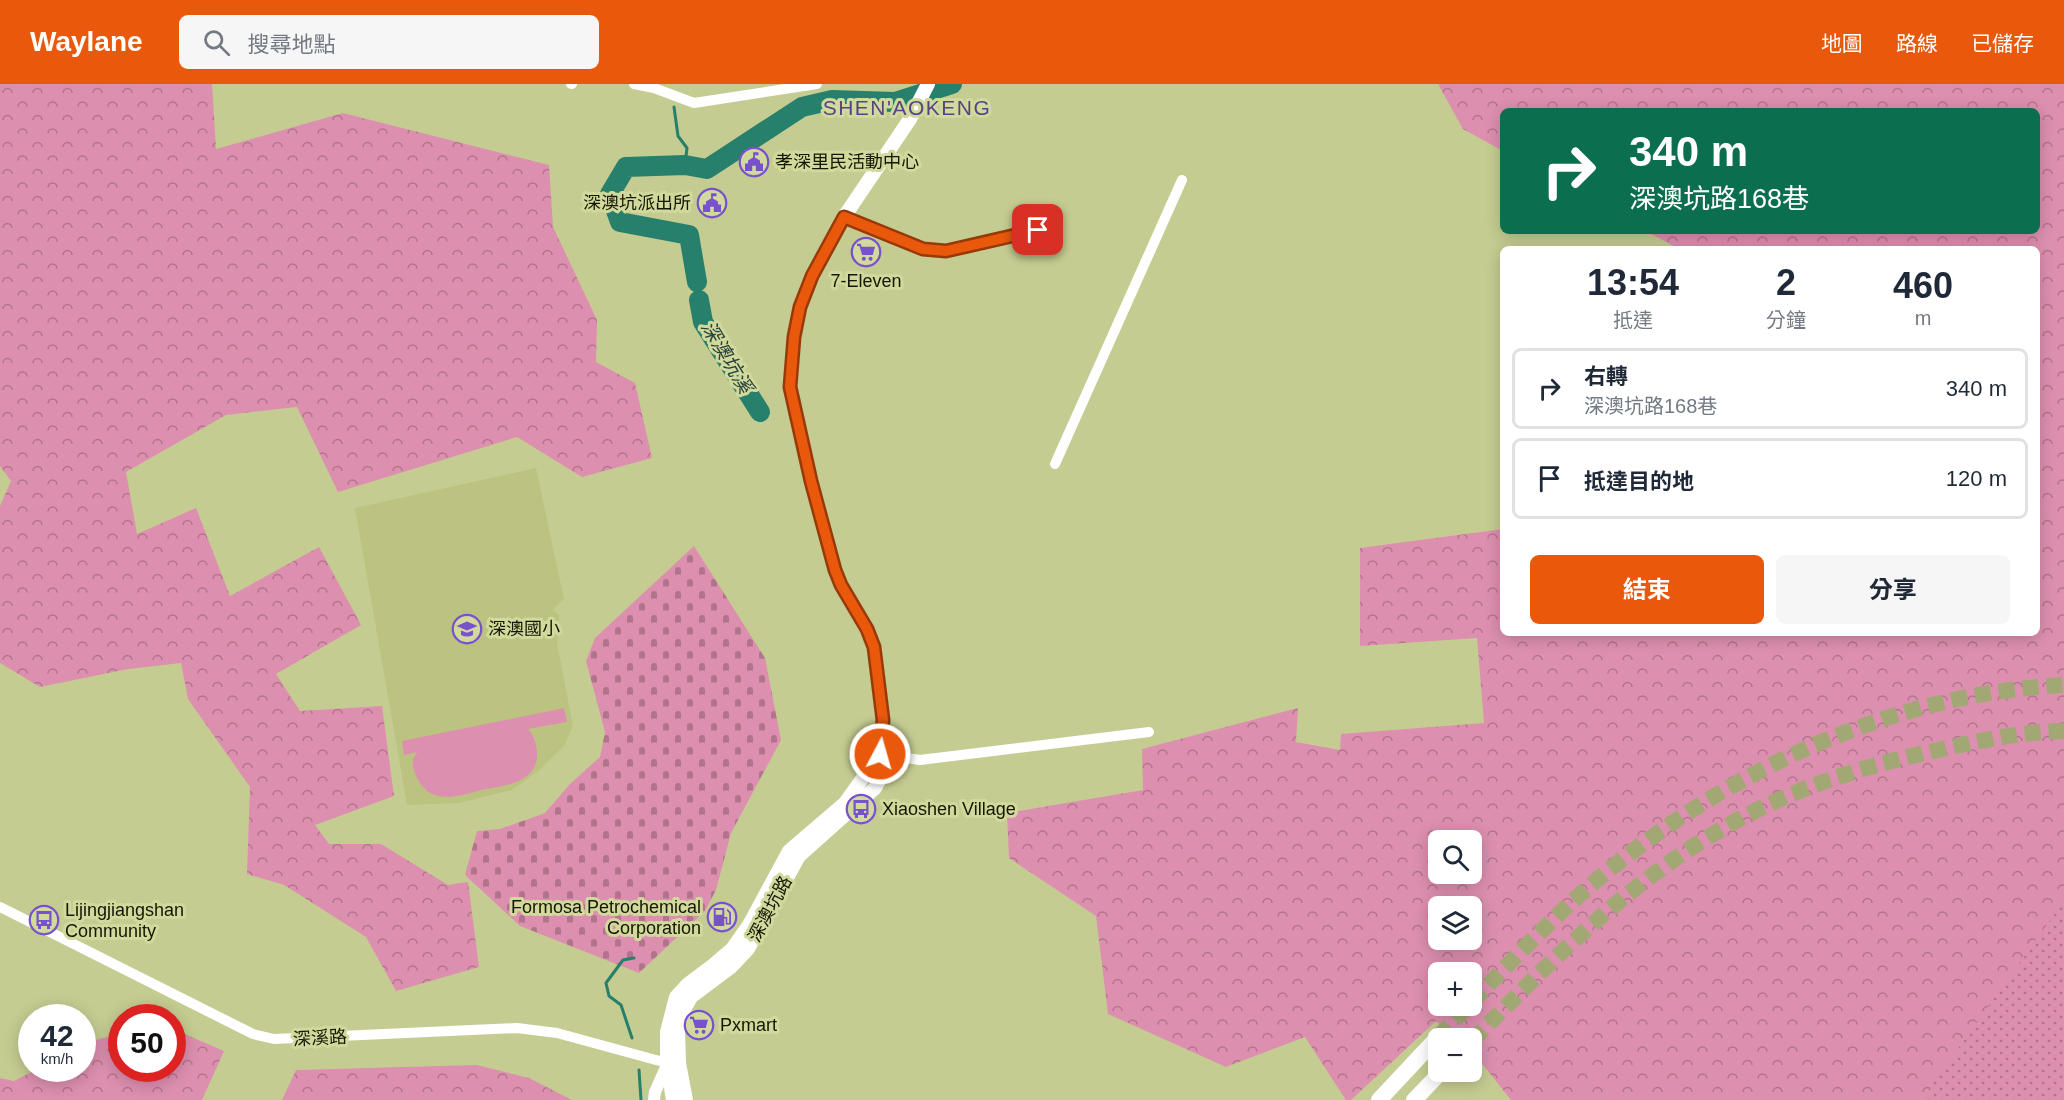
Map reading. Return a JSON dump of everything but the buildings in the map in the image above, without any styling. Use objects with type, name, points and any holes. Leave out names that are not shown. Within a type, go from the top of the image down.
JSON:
[{"type":"highway","points":[[1379,1100],[1428,1047]]},
{"type":"highway","points":[[1414,1100],[1431,1082]]},
{"type":"main road","points":[[880,754],[883,720],[874,647],[867,629],[841,585],[835,570],[811,481],[790,387],[794,337],[800,307],[812,276],[844,217],[910,119],[928,84]]},
{"type":"main road","name":"深澳坑路","points":[[673,1063],[667,1032],[676,997],[688,984],[732,949],[749,925],[789,851],[845,803],[880,754]]},
{"type":"main road","points":[[673,1063],[673,1100]]},
{"type":"main road","points":[[673,1063],[686,1100]]},
{"type":"street","points":[[634,84],[654,88],[694,103],[817,84]]},
{"type":"street","points":[[1055,464],[1182,180]]},
{"type":"street","points":[[844,217],[923,249],[946,251],[1038,230]]},
{"type":"street","points":[[880,754],[920,760],[1149,732]]},
{"type":"street","name":"深溪路","points":[[0,907],[253,1034],[274,1039],[517,1028],[557,1033],[673,1063]]},
{"type":"street","name":"深澳坑路","points":[[654,1100],[655,1092],[673,1063]]},
{"type":"shaded area","name":"深澳國小","points":[[536,468],[564,599],[553,610],[559,615],[557,643],[573,726],[564,746],[537,772],[512,790],[459,803],[407,805],[355,508]]},
{"type":"green space","points":[[0,84],[212,84],[216,149],[343,113],[549,165],[553,227],[597,320],[596,362],[635,383],[652,458],[582,477],[517,437],[338,492],[297,407],[226,415],[126,472],[137,534],[196,508],[230,596],[319,547],[361,625],[276,674],[300,711],[382,706],[394,796],[315,825],[329,844],[381,844],[448,885],[468,882],[479,967],[396,991],[366,937],[284,885],[247,874],[250,787],[188,699],[181,663],[128,669],[40,687],[0,663],[0,506],[11,481],[0,466]]},
{"type":"green space","points":[[1438,84],[2064,84],[2064,904],[1921,1100],[1511,1100],[1482,1064],[1482,1028],[1444,1028],[1436,1021],[1351,1100],[1346,1100],[1305,1037],[1226,1067],[1108,1014],[1096,916],[1009,858],[1007,813],[1143,790],[1142,749],[1298,708],[1296,742],[1340,750],[1341,734],[1484,723],[1477,638],[1360,646],[1360,548],[1500,529],[1500,636],[2040,636],[2040,246],[1674,246],[1652,234],[2040,234],[2040,108],[1500,108],[1500,149],[1463,129]]},
{"type":"green space","points":[[694,546],[765,658],[781,740],[731,833],[716,890],[705,911],[639,973],[520,926],[465,875],[477,831],[500,829],[545,813],[570,784],[600,757],[605,732],[586,661],[595,638]]},
{"type":"green space","points":[[564,708],[567,722],[528,729],[536,744],[536,764],[526,777],[509,784],[457,796],[438,796],[428,792],[415,775],[413,760],[417,752],[404,755],[402,741]]},
{"type":"green space","points":[[2064,901],[2064,1100],[1921,1100]]},
{"type":"green space","points":[[186,1035],[224,1051],[202,1100],[0,1100],[0,1078],[14,1081],[18,1079],[18,1082],[96,1082],[96,1040],[108,1037],[108,1082],[186,1082]]},
{"type":"green space","points":[[477,1065],[529,1078],[572,1100],[282,1100],[296,1070]]},
{"type":"waterway","name":"深澳坑溪","points":[[697,282],[689,235],[620,222],[610,194],[626,167],[685,165],[707,169],[802,107],[832,100],[895,102],[952,84]]},
{"type":"waterway","points":[[674,107],[678,136],[687,148],[685,165]]},
{"type":"waterway","name":"深澳坑溪","points":[[699,300],[703,322],[760,412]]},
{"type":"waterway","points":[[632,1038],[621,1005],[609,996],[606,983],[623,960],[634,958]]},
{"type":"waterway","points":[[639,1070],[641,1100]]},
{"type":"tunnel","points":[[1482,992],[1549,924],[1598,879],[1648,840],[1702,804],[1757,772],[1816,744],[1876,722],[1937,704],[2000,691],[2064,685]]},
{"type":"tunnel","points":[[1482,1031],[1566,948],[1634,890],[1706,838],[1745,816],[1837,777],[1885,763],[1999,738],[2064,731]]},
{"type":"tunnel","points":[[1447,1028],[1458,1016]]},
{"type":"place","name":"孝深里民活動中心","points":[[754,162]]},
{"type":"place","name":"深澳坑派出所","points":[[712,203]]},
{"type":"place","name":"7-Eleven","points":[[866,252]]},
{"type":"place","name":"深澳國小","points":[[467,629]]},
{"type":"place","name":"Xiaoshen Village","points":[[861,809]]},
{"type":"place","name":"Formosa Petrochemical Corporation","points":[[722,917]]},
{"type":"place","name":"Lijingjiangshan Community","points":[[44,920]]},
{"type":"place","name":"Pxmart","points":[[699,1025]]},
{"type":"district","name":"SHEN'AOKENG","points":[[907,107]]},
{"type":"route","points":[[880,754],[883,720],[874,647],[867,629],[841,585],[835,570],[811,481],[790,387],[794,337],[800,307],[812,276],[844,217],[923,249],[946,251],[1038,230]]}]
